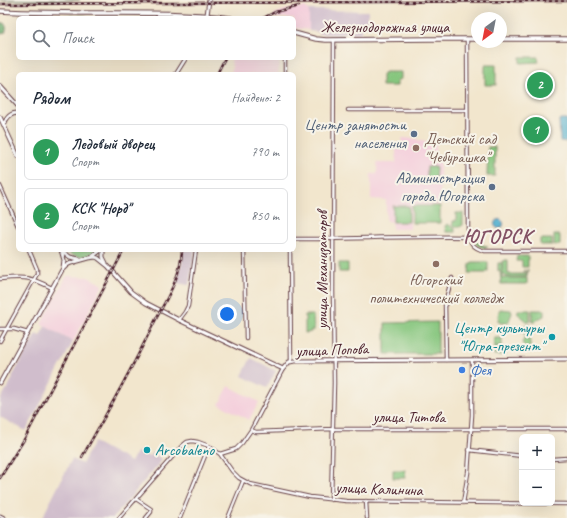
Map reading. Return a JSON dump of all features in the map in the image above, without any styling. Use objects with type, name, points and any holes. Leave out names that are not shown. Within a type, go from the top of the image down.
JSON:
[{"type":"main road","points":[[0,11],[167,13],[207,16]]},
{"type":"main road","name":"Железнодорожная улица","points":[[296,34],[316,39],[334,40],[471,39]]},
{"type":"main road","points":[[507,39],[567,39]]},
{"type":"street","points":[[207,16],[209,0]]},
{"type":"street","points":[[467,39],[470,242],[478,249],[485,251],[567,251]]},
{"type":"street","name":"улица Механизаторов","points":[[331,500],[334,361],[334,40]]},
{"type":"street","points":[[177,72],[185,60]]},
{"type":"street","points":[[285,60],[285,72]]},
{"type":"street","points":[[0,86],[16,104]]},
{"type":"street","points":[[348,110],[467,110]]},
{"type":"street","points":[[4,126],[6,119],[16,113]]},
{"type":"street","points":[[0,117],[16,152]]},
{"type":"street","points":[[0,186],[16,222]]},
{"type":"street","points":[[296,239],[469,237]]},
{"type":"street","points":[[0,341],[38,270],[30,252]]},
{"type":"street","points":[[0,383],[1,377],[28,333],[62,270],[64,260],[62,252]]},
{"type":"street","points":[[64,252],[70,257],[76,259],[95,257],[108,266]]},
{"type":"street","points":[[89,258],[100,252]]},
{"type":"street","points":[[102,252],[103,257],[108,266]]},
{"type":"street","points":[[178,320],[188,306],[196,252]]},
{"type":"street","points":[[244,252],[246,338]]},
{"type":"street","points":[[276,365],[282,365],[290,362],[290,252]]},
{"type":"street","points":[[62,270],[69,264],[83,259]]},
{"type":"street","name":"улица Попова","points":[[108,266],[135,296],[178,320],[283,369],[290,362],[567,359]]},
{"type":"street","points":[[0,279],[21,277],[34,280],[52,288]]},
{"type":"street","points":[[446,360],[445,302],[452,278]]},
{"type":"street","points":[[0,329],[7,328],[21,330],[28,333]]},
{"type":"street","points":[[463,503],[468,473],[472,415],[472,360]]},
{"type":"street","points":[[220,454],[233,450],[245,439],[283,369]]},
{"type":"street","name":"улица Титова","points":[[251,430],[256,432],[333,429],[567,429]]},
{"type":"street","points":[[119,518],[185,443],[195,441],[208,446],[180,518]]},
{"type":"street","name":"улица Калинина","points":[[208,446],[220,454],[236,475],[243,481],[264,488],[331,500],[567,504]]},
{"type":"street","points":[[469,450],[519,456]]},
{"type":"street","points":[[555,459],[567,458]]},
{"type":"street","points":[[228,518],[243,481]]},
{"type":"street","points":[[136,499],[151,509],[151,512],[146,518]]},
{"type":"street","points":[[366,501],[367,518]]},
{"type":"street","points":[[0,516],[4,518]]},
{"type":"shaded area","points":[[305,7],[309,10],[309,30],[296,28],[296,16],[274,16],[274,14],[294,8]]},
{"type":"shaded area","points":[[309,10],[368,11],[368,27],[361,27],[361,33],[341,33],[341,35],[318,34],[318,32],[309,31]]},
{"type":"shaded area","points":[[231,60],[280,60],[278,72],[231,72]]},
{"type":"shaded area","points":[[402,138],[436,142],[435,160],[440,160],[440,205],[411,205],[410,229],[392,229],[392,222],[386,221],[386,200],[371,199],[371,174],[377,174],[377,163],[396,163],[396,145],[402,144]]},
{"type":"shaded area","points":[[183,252],[195,252],[189,285],[176,283],[182,263]]},
{"type":"shaded area","points":[[67,276],[88,277],[103,285],[73,342],[41,324]]},
{"type":"shaded area","points":[[45,326],[73,342],[26,431],[0,417],[0,400],[36,334],[40,336]]},
{"type":"shaded area","points":[[251,358],[276,371],[267,388],[242,376]]},
{"type":"shaded area","points":[[229,386],[259,402],[249,420],[219,404]]},
{"type":"shaded area","points":[[94,442],[131,462],[137,451],[149,457],[152,452],[162,460],[113,518],[42,518],[72,459],[82,464]]},
{"type":"green space","points":[[0,0],[80,0],[47,1]]},
{"type":"green space","points":[[21,15],[86,16],[20,16]]},
{"type":"green space","points":[[0,23],[4,23],[6,26],[5,33],[2,34],[0,33]]},
{"type":"green space","points":[[520,57],[538,57],[539,62],[520,63]]},
{"type":"green space","points":[[485,65],[496,65],[496,85],[485,85]]},
{"type":"green space","points":[[386,72],[401,72],[401,79],[397,80],[397,86],[382,86],[382,74]]},
{"type":"green space","points":[[488,147],[495,147],[495,176],[487,176]]},
{"type":"green space","points":[[427,167],[436,167],[435,181],[427,181]]},
{"type":"green space","points":[[393,206],[409,206],[409,222],[393,222]]},
{"type":"green space","points":[[412,206],[440,206],[440,223],[412,223]]},
{"type":"green space","points":[[456,213],[463,213],[463,225],[459,227],[452,225],[453,221],[456,221]]},
{"type":"green space","points":[[447,224],[455,229],[455,232],[446,232],[445,226]]},
{"type":"green space","points":[[471,231],[474,231],[477,242],[487,246],[487,248],[475,243],[472,238]]},
{"type":"green space","points":[[554,235],[560,235],[560,245],[554,245]]},
{"type":"green space","points":[[540,239],[552,239],[552,245],[540,245]]},
{"type":"green space","points":[[68,252],[94,252],[81,257]]},
{"type":"green space","points":[[517,256],[528,256],[528,267],[522,267],[522,261],[516,261]]},
{"type":"green space","points":[[508,260],[508,274],[524,274],[525,270],[526,275],[528,269],[527,277],[507,277],[503,274],[502,261]]},
{"type":"green space","points":[[472,262],[488,262],[488,271],[486,273],[469,273],[470,264]]},
{"type":"green space","points":[[339,263],[348,263],[348,272],[339,272]]},
{"type":"green space","points":[[498,263],[502,263],[502,278],[527,278],[527,284],[501,284]]},
{"type":"green space","points":[[500,309],[511,310],[512,313],[508,323],[500,323],[498,321]]},
{"type":"green space","points":[[518,310],[530,310],[530,322],[517,313]]},
{"type":"green space","points":[[532,310],[544,310],[544,316],[535,322],[532,322]]},
{"type":"green space","points":[[305,315],[313,315],[314,330],[311,330],[311,332],[305,333]]},
{"type":"green space","points":[[438,322],[438,354],[385,354],[385,323]]},
{"type":"green space","points":[[525,325],[530,325],[530,334],[524,334],[521,330]]},
{"type":"green space","points":[[494,338],[502,338],[502,346],[494,346]]},
{"type":"green space","points":[[524,338],[530,338],[530,350],[528,350],[522,343]]},
{"type":"green space","points":[[494,347],[504,348],[506,355],[494,355]]},
{"type":"green space","points":[[393,470],[405,470],[405,478],[393,478]]},
{"type":"water","points":[[560,119],[567,119],[567,142],[560,141]]},
{"type":"water","points":[[497,220],[501,220],[503,224],[501,228],[497,228],[495,226],[495,222]]},
{"type":"railway","points":[[0,4],[567,1]]},
{"type":"railway","points":[[267,16],[275,12],[299,6]]},
{"type":"railway","points":[[218,72],[224,60]]},
{"type":"railway","points":[[0,478],[25,438],[123,252]]},
{"type":"railway","points":[[82,457],[128,374],[172,288],[179,270],[182,252]]},
{"type":"place","name":"КСК \"Норд\"","points":[[540,85]]},
{"type":"place","name":"Ледовый дворец","points":[[536,130]]},
{"type":"place","name":"Центр занятости населения","points":[[414,134]]},
{"type":"place","name":"Детский сад \"Чебурашка\"","points":[[416,148]]},
{"type":"place","name":"Администрация города Югорска","points":[[492,187]]},
{"type":"place","name":"Югорский политехнический колледж","points":[[436,264]]},
{"type":"place","name":"Центр культуры \"Югра-презент\"","points":[[552,337]]},
{"type":"place","name":"Фея","points":[[462,370]]},
{"type":"place","name":"Arcobaleno","points":[[147,450]]},
{"type":"district","name":"ЮГОРСК","points":[[498,236]]}]
